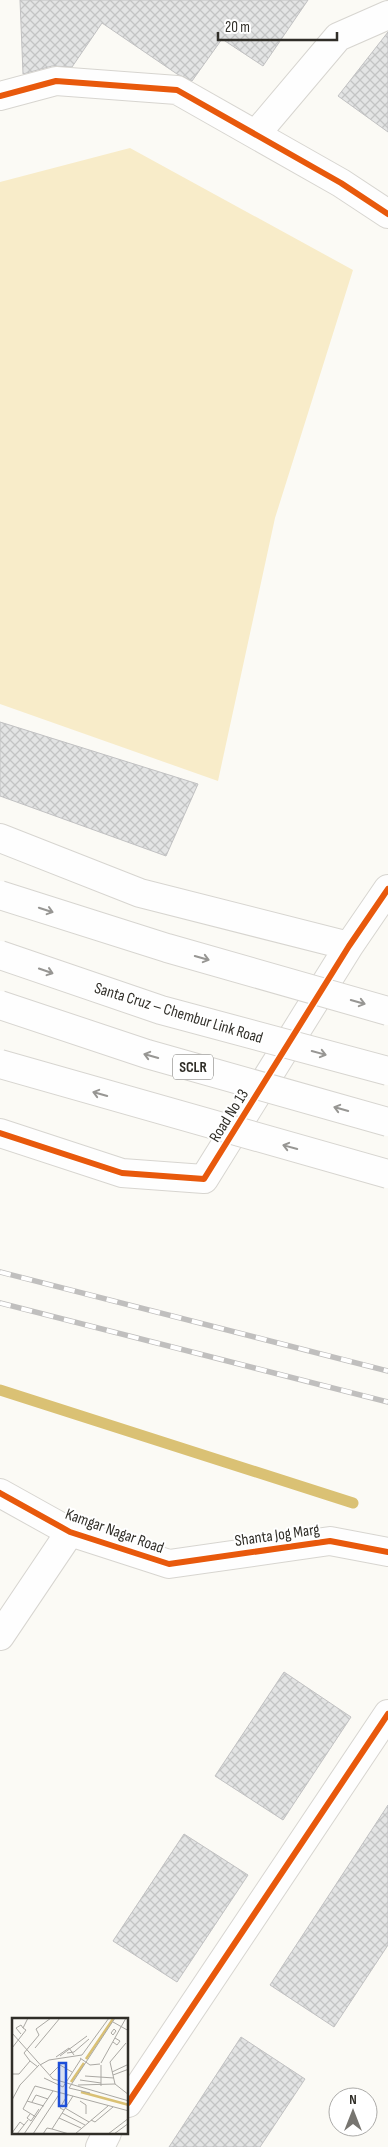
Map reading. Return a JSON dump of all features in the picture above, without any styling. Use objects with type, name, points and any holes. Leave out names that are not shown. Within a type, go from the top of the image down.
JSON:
[{"type":"main road","points":[[256,134],[338,37],[388,15]]},
{"type":"main road","points":[[0,96],[56,81],[177,90],[342,183],[388,214]]},
{"type":"main road","points":[[0,838],[140,893],[349,946]]},
{"type":"main road","name":"Road No 13","points":[[0,1134],[122,1173],[204,1179],[349,946],[388,889]]},
{"type":"main road","points":[[0,895],[167,948],[388,1011]]},
{"type":"main road","name":"Santa Cruz – Chembur Link Road","points":[[0,955],[161,1010],[388,1071]]},
{"type":"main road","name":"SCLR","points":[[0,1005],[147,1054],[388,1122]]},
{"type":"main road","points":[[0,1064],[388,1174]]},
{"type":"main road","name":"Kamgar Nagar Road","points":[[0,1492],[70,1532],[169,1564]]},
{"type":"main road","points":[[0,1636],[70,1532]]},
{"type":"main road","name":"Shanta Jog Marg","points":[[169,1564],[330,1541],[388,1552]]},
{"type":"main road","points":[[129,2102],[388,1714]]},
{"type":"main road","points":[[100,2147],[106,2134]]},
{"type":"shaded area","points":[[130,148],[353,270],[275,518],[218,781],[0,704],[0,182]]},
{"type":"building","points":[[20,0],[308,0],[263,66],[222,39],[192,81],[177,74],[102,23],[72,67],[52,66],[23,74]]},
{"type":"building","points":[[388,32],[388,132],[338,96]]},
{"type":"building","points":[[0,722],[198,784],[166,856],[0,796]]},
{"type":"building","points":[[284,1672],[351,1717],[283,1820],[215,1776]]},
{"type":"building","points":[[388,1805],[388,1945],[334,2027],[270,1985]]},
{"type":"building","points":[[184,1834],[248,1875],[177,1982],[113,1941]]},
{"type":"building","points":[[241,2037],[305,2079],[260,2147],[169,2147]]},
{"type":"waterway","points":[[0,1390],[353,1503]]},
{"type":"railway","points":[[0,1272],[388,1371]]},
{"type":"railway","points":[[0,1303],[388,1402]]},
{"type":"cycle path","points":[[0,96],[56,81],[177,90],[341,183],[388,214]]},
{"type":"cycle path","points":[[0,1133],[122,1173],[204,1179],[349,946],[388,889]]},
{"type":"cycle path","points":[[0,1493],[70,1532],[169,1564],[330,1541],[388,1552]]},
{"type":"cycle path","points":[[129,2102],[388,1714]]}]
